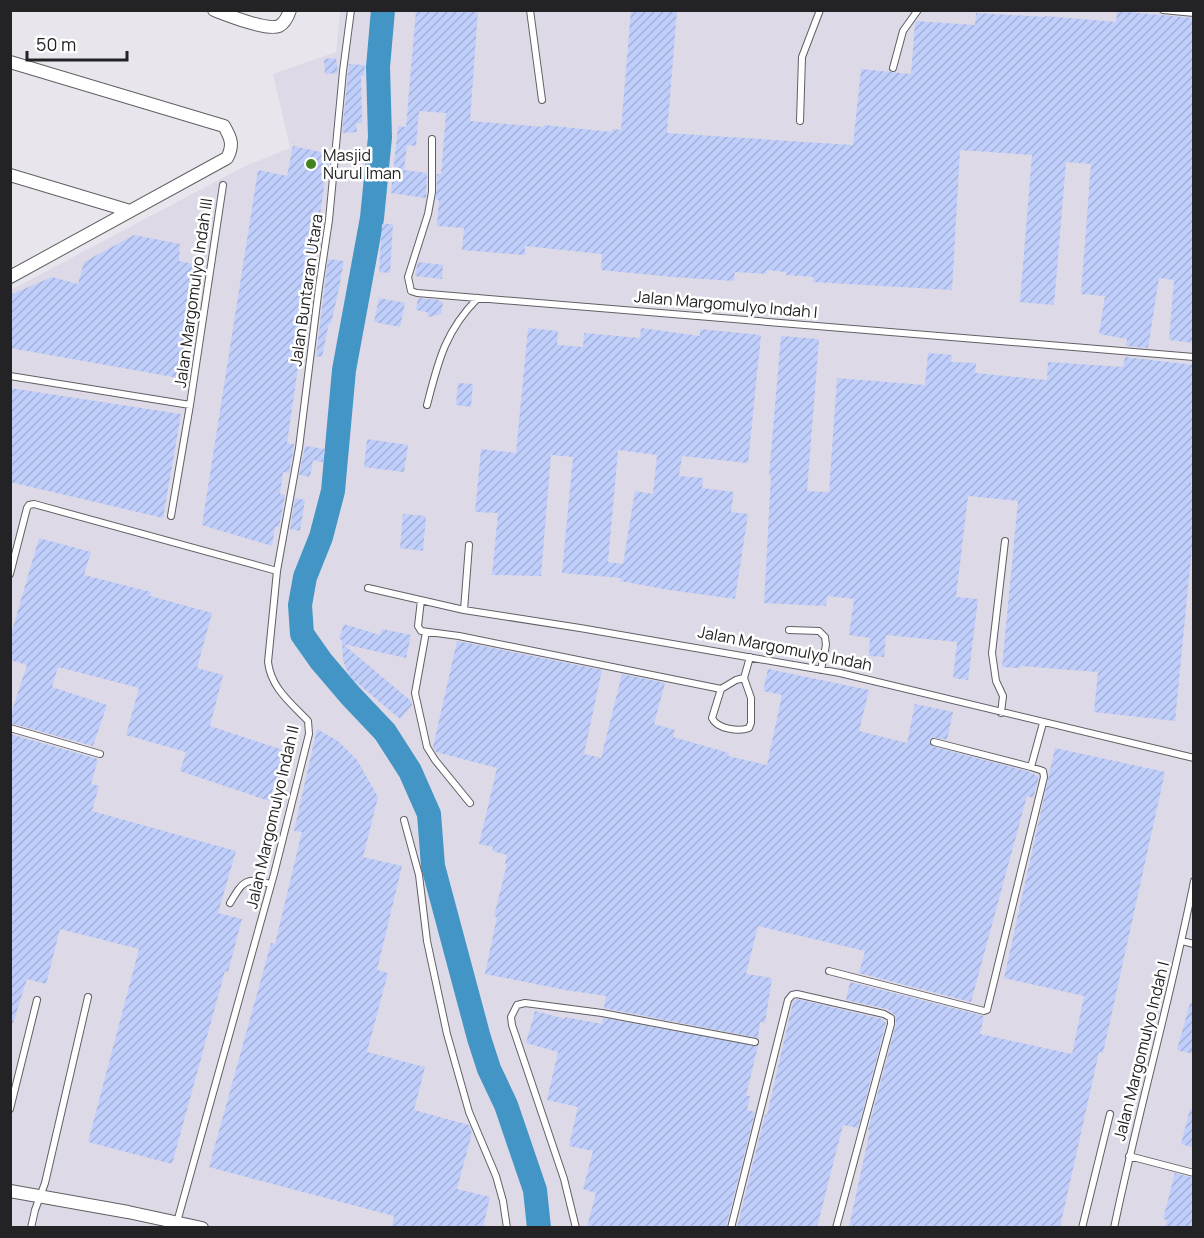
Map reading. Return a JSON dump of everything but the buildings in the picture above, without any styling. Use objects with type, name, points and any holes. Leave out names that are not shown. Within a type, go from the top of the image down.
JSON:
[{"type":"street","points":[[214,10],[267,27],[279,26],[287,18],[290,10]]},
{"type":"street","points":[[10,62],[224,126],[230,137],[232,148],[227,158],[10,277]]},
{"type":"street","points":[[10,175],[130,211]]},
{"type":"street","points":[[10,1191],[202,1227]]},
{"type":"lane","name":"Jalan Buntaran Utara","points":[[277,571],[299,448],[329,220],[351,10]]},
{"type":"lane","points":[[530,10],[542,100]]},
{"type":"lane","points":[[800,121],[802,57],[820,10]]},
{"type":"lane","points":[[893,68],[903,31],[918,10]]},
{"type":"lane","points":[[1164,10],[1194,13]]},
{"type":"lane","name":"Jalan Margomulyo Indah I","points":[[432,139],[432,192],[429,214],[408,277],[411,291],[417,293],[1194,357]]},
{"type":"lane","name":"Jalan Margomulyo Indah III","points":[[171,516],[223,185]]},
{"type":"lane","points":[[427,405],[445,342],[467,309],[478,298]]},
{"type":"lane","name":"Jalan Margomulyo Indah III","points":[[10,376],[190,405]]},
{"type":"lane","points":[[10,574],[27,508],[34,504],[223,554],[277,571]]},
{"type":"lane","points":[[1001,713],[1003,696],[996,681],[992,653],[1005,541]]},
{"type":"lane","points":[[465,610],[469,545]]},
{"type":"lane","name":"Jalan Margomulyo Indah II","points":[[177,1222],[271,884],[309,728],[308,721],[274,685],[269,674],[271,622],[277,571]]},
{"type":"lane","name":"Jalan Margomulyo Indah","points":[[368,588],[465,610],[821,670],[1194,758]]},
{"type":"lane","points":[[421,600],[418,629],[426,632],[459,636],[721,689]]},
{"type":"lane","points":[[789,630],[809,629],[819,631],[825,637],[826,645],[821,670]]},
{"type":"lane","points":[[426,632],[415,693],[427,747],[470,803]]},
{"type":"lane","points":[[744,678],[721,689],[712,718],[718,726],[742,730],[747,729],[751,723],[752,708],[748,686],[744,678],[750,657]]},
{"type":"lane","points":[[1031,767],[1043,723]]},
{"type":"lane","points":[[10,729],[100,754]]},
{"type":"lane","points":[[829,971],[987,1010],[1044,777],[1042,771],[1031,767],[934,742]]},
{"type":"lane","points":[[404,820],[418,875],[427,941],[447,1034],[470,1112],[496,1176],[507,1227]]},
{"type":"lane","points":[[230,903],[245,881],[252,879],[271,884]]},
{"type":"lane","name":"Jalan Margomulyo Indah I","points":[[1114,1227],[1129,1156],[1182,941],[1194,881]]},
{"type":"lane","points":[[1182,941],[1194,944]]},
{"type":"lane","points":[[731,1227],[788,999],[797,994],[884,1014],[891,1018],[836,1227]]},
{"type":"lane","points":[[31,1227],[34,1210],[41,1196],[88,997]]},
{"type":"lane","points":[[10,1109],[37,1000]]},
{"type":"lane","points":[[576,1227],[564,1179],[512,1024],[511,1017],[517,1005],[525,1003],[602,1013],[755,1042]]},
{"type":"lane","points":[[1082,1227],[1110,1113]]},
{"type":"lane","points":[[1129,1156],[1194,1173]]},
{"type":"shaded area","points":[[340,11],[1193,11],[1193,1227],[11,1228],[11,290],[243,167],[290,148],[273,74],[336,52]]},
{"type":"waterway","points":[[383,10],[378,67],[380,137],[372,218],[344,370],[333,491],[321,537],[305,577],[300,605],[302,634],[321,661],[385,732],[410,771],[429,814],[433,866],[479,1038],[489,1069],[506,1105],[535,1190],[539,1228]]},
{"type":"place","name":"Masjid Nurul Iman","points":[[311,164]]}]
